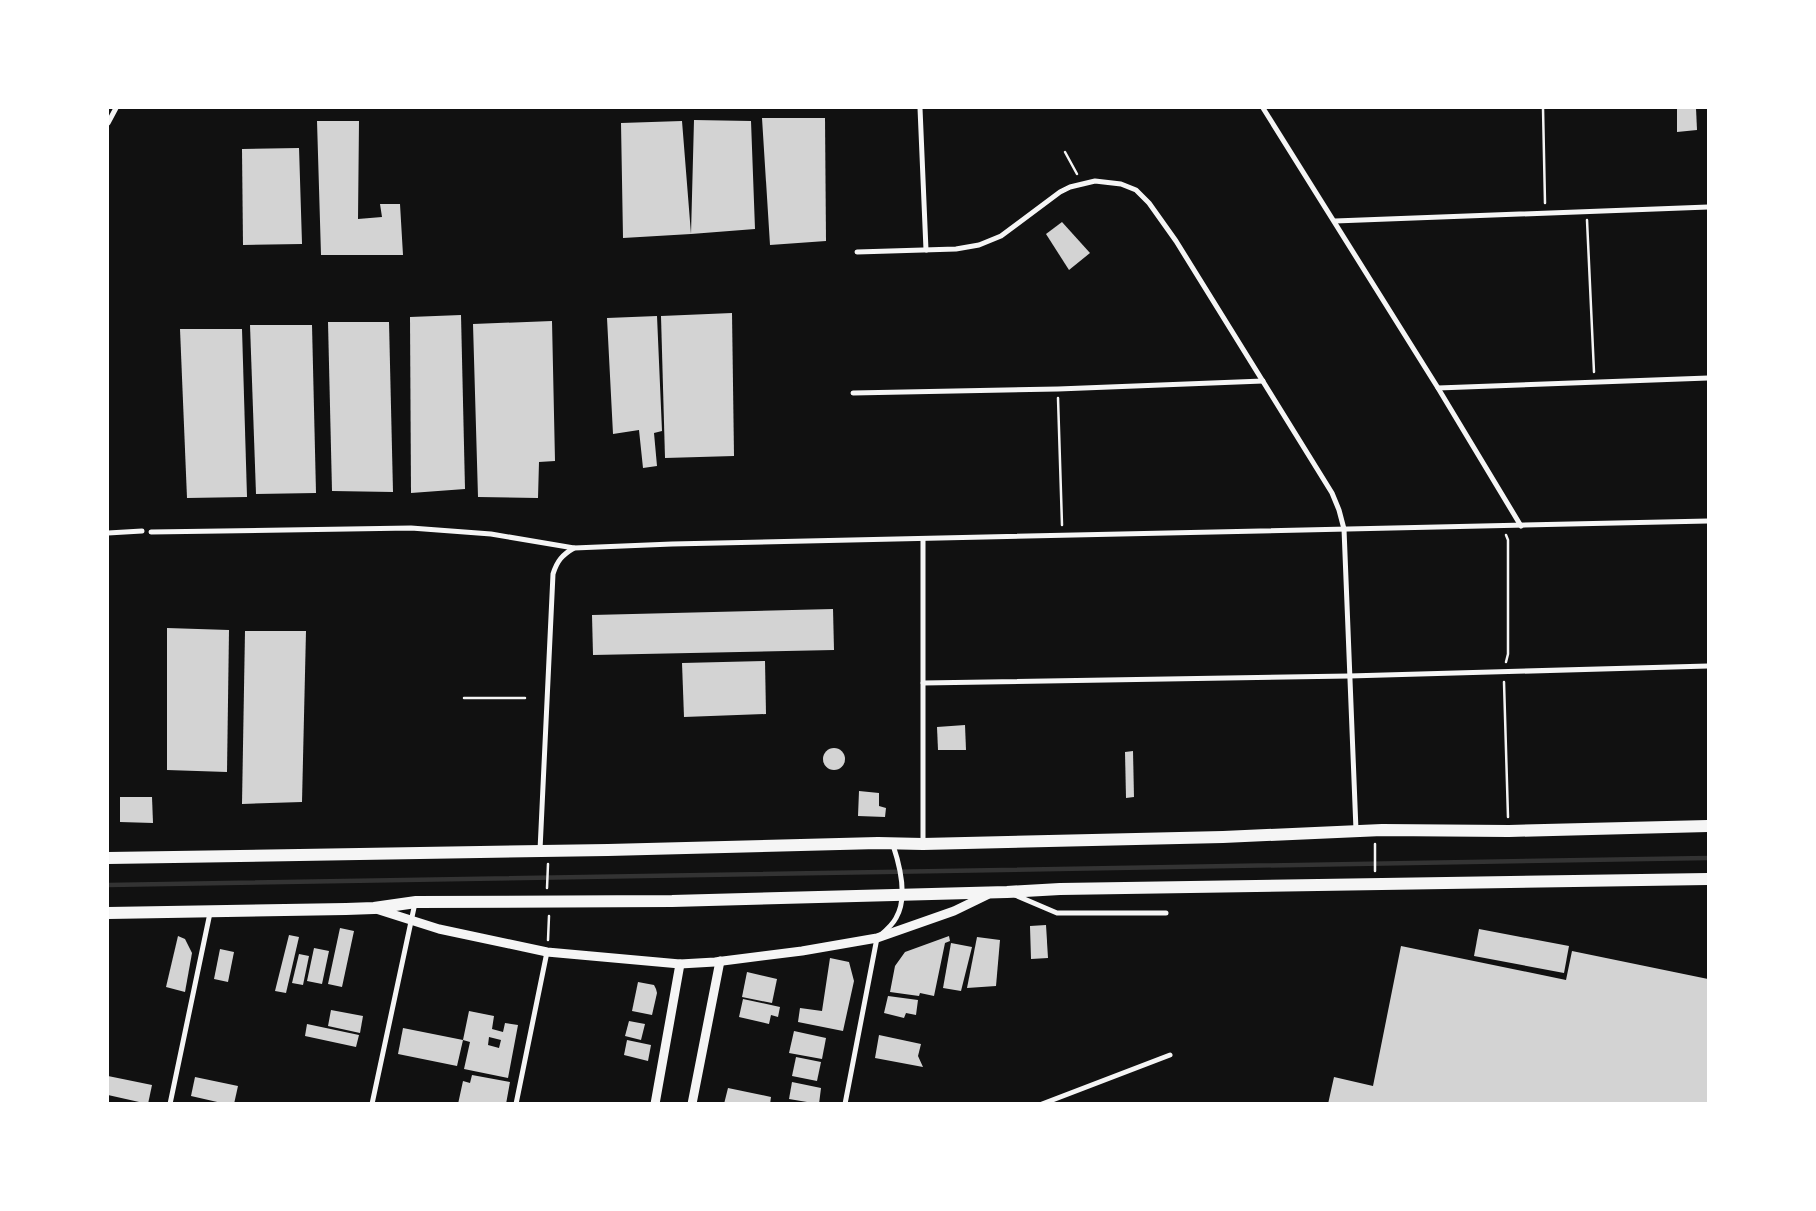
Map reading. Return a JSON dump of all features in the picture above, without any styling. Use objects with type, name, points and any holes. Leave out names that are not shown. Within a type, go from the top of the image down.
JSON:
[{"type":"main road","points":[[108,858],[540,850],[894,848],[923,844],[1223,837],[1356,831],[1708,826]]},
{"type":"main road","points":[[108,913],[374,908],[416,902],[548,897],[672,901],[902,889],[1007,892],[1060,889],[1708,879]]},
{"type":"street","points":[[108,123],[116,108]]},
{"type":"street","points":[[920,108],[926,250]]},
{"type":"street","points":[[1263,108],[1438,388],[1521,526]]},
{"type":"street","points":[[857,252],[956,249],[979,245],[1001,236],[1060,192],[1070,187],[1095,181],[1121,184],[1136,190],[1149,203],[1176,241],[1263,381],[1332,493],[1339,510],[1344,529],[1356,831]]},
{"type":"street","points":[[1334,221],[1708,207]]},
{"type":"street","points":[[1438,388],[1708,378]]},
{"type":"street","points":[[853,393],[1058,389],[1263,381]]},
{"type":"street","points":[[151,532],[411,528],[492,534],[574,548],[672,544],[1708,521]]},
{"type":"street","points":[[108,533],[142,531]]},
{"type":"street","points":[[923,539],[923,844]]},
{"type":"street","points":[[540,850],[553,574],[557,562],[564,554],[574,548]]},
{"type":"street","points":[[923,683],[1349,676],[1708,666]]},
{"type":"street","points":[[845,1104],[877,938],[891,926],[901,907],[902,889],[894,848]]},
{"type":"street","points":[[374,908],[480,939],[547,952],[680,964],[802,951],[877,938],[954,911],[992,892]]},
{"type":"street","points":[[1007,892],[1057,913],[1166,914]]},
{"type":"street","points":[[372,1104],[416,902]]},
{"type":"street","points":[[170,1104],[210,911]]},
{"type":"street","points":[[516,1104],[547,952]]},
{"type":"street","points":[[692,1104],[720,961]]},
{"type":"street","points":[[655,1104],[680,964]]},
{"type":"street","points":[[1042,1104],[1170,1055]]},
{"type":"path","points":[[1543,108],[1546,212]]},
{"type":"path","points":[[1065,152],[1078,178]]},
{"type":"path","points":[[1587,211],[1594,381]]},
{"type":"path","points":[[1058,389],[1062,536]]},
{"type":"path","points":[[1504,527],[1508,540],[1508,654],[1503,672],[1509,830]]},
{"type":"path","points":[[464,698],[525,698]]},
{"type":"path","points":[[1375,846],[1375,871]]},
{"type":"path","points":[[547,952],[548,863]]},
{"type":"building","points":[[1677,108],[1696,108],[1697,130],[1677,132]]},
{"type":"building","points":[[762,118],[825,118],[826,241],[770,245]]},
{"type":"building","points":[[694,120],[751,121],[755,229],[691,234]]},
{"type":"building","points":[[317,121],[359,121],[358,219],[382,217],[380,204],[400,204],[403,255],[321,255]]},
{"type":"building","points":[[682,121],[691,234],[623,238],[621,123]]},
{"type":"building","points":[[299,148],[302,244],[243,245],[242,149]]},
{"type":"building","points":[[1062,222],[1090,253],[1069,270],[1046,234]]},
{"type":"building","points":[[732,313],[734,456],[665,458],[661,316]]},
{"type":"building","points":[[461,315],[465,489],[411,493],[410,317]]},
{"type":"building","points":[[657,316],[662,431],[654,433],[657,466],[643,468],[639,430],[613,434],[607,318]]},
{"type":"building","points":[[552,321],[555,461],[539,462],[538,498],[478,497],[473,324]]},
{"type":"building","points":[[328,322],[389,322],[393,492],[332,491]]},
{"type":"building","points":[[250,325],[312,325],[316,493],[256,494]]},
{"type":"building","points":[[180,329],[242,329],[247,497],[187,498]]},
{"type":"building","points":[[833,609],[834,650],[593,655],[592,615]]},
{"type":"building","points":[[167,628],[229,630],[227,772],[167,770]]},
{"type":"building","points":[[245,631],[306,631],[302,802],[242,804]]},
{"type":"building","points":[[765,661],[766,714],[684,717],[682,663]]},
{"type":"building","points":[[965,725],[966,750],[938,750],[937,727]]},
{"type":"building","points":[[834,748],[842,751],[845,759],[842,767],[834,770],[826,767],[823,759],[826,751]]},
{"type":"building","points":[[1133,751],[1134,797],[1126,798],[1125,752]]},
{"type":"building","points":[[859,791],[879,793],[879,806],[886,808],[885,817],[858,816]]},
{"type":"building","points":[[120,797],[152,797],[153,823],[120,822]]},
{"type":"building","points":[[1046,925],[1048,958],[1031,959],[1030,926]]},
{"type":"building","points":[[340,928],[354,931],[342,987],[328,984]]},
{"type":"building","points":[[1479,929],[1569,946],[1564,973],[1474,956]]},
{"type":"building","points":[[289,935],[299,937],[286,993],[275,991]]},
{"type":"building","points":[[178,936],[185,939],[192,953],[185,992],[166,987]]},
{"type":"building","points":[[949,936],[950,941],[945,943],[934,996],[920,993],[919,996],[890,992],[895,966],[905,952]]},
{"type":"building","points":[[977,937],[1000,940],[996,986],[967,988]]},
{"type":"building","points":[[951,943],[972,947],[961,991],[943,988]]},
{"type":"building","points":[[1401,946],[1566,980],[1572,951],[1708,979],[1708,1104],[1328,1104],[1334,1077],[1373,1086]]},
{"type":"building","points":[[314,948],[329,951],[322,984],[307,981]]},
{"type":"building","points":[[220,949],[234,952],[228,982],[214,979]]},
{"type":"building","points":[[299,954],[309,956],[303,985],[292,983]]},
{"type":"building","points":[[830,958],[849,962],[854,981],[843,1031],[798,1022],[800,1008],[822,1011]]},
{"type":"building","points":[[747,972],[777,979],[772,1003],[742,997]]},
{"type":"building","points":[[638,982],[654,985],[656,989],[657,993],[652,1015],[632,1011]]},
{"type":"building","points":[[888,996],[918,1000],[916,1015],[906,1013],[904,1018],[884,1013]]},
{"type":"building","points":[[743,999],[780,1007],[778,1017],[771,1015],[769,1024],[739,1017]]},
{"type":"building","points":[[331,1010],[363,1016],[360,1033],[328,1026]]},
{"type":"building","points":[[469,1011],[494,1016],[492,1029],[503,1032],[505,1023],[518,1025],[508,1078],[464,1069],[470,1042],[463,1040]],"holes":[[[489,1037],[501,1040],[499,1048],[488,1045]]]},
{"type":"building","points":[[629,1021],[645,1024],[641,1040],[625,1036]]},
{"type":"building","points":[[307,1024],[359,1035],[356,1047],[305,1036]]},
{"type":"building","points":[[403,1028],[463,1040],[457,1066],[398,1054]]},
{"type":"building","points":[[794,1031],[826,1038],[822,1059],[789,1053]]},
{"type":"building","points":[[879,1035],[921,1044],[918,1056],[923,1067],[875,1058]]},
{"type":"building","points":[[627,1040],[651,1045],[648,1061],[624,1055]]},
{"type":"building","points":[[796,1057],[821,1062],[817,1081],[792,1076]]},
{"type":"building","points":[[472,1075],[510,1082],[506,1104],[458,1104],[463,1081],[470,1083]]},
{"type":"building","points":[[108,1076],[152,1085],[148,1104],[108,1095]]},
{"type":"building","points":[[195,1077],[238,1086],[234,1104],[191,1096]]},
{"type":"building","points":[[792,1082],[821,1088],[819,1104],[789,1099]]},
{"type":"building","points":[[728,1088],[771,1097],[770,1104],[724,1104]]},
{"type":"waterway","points":[[108,885],[1708,858]]}]
